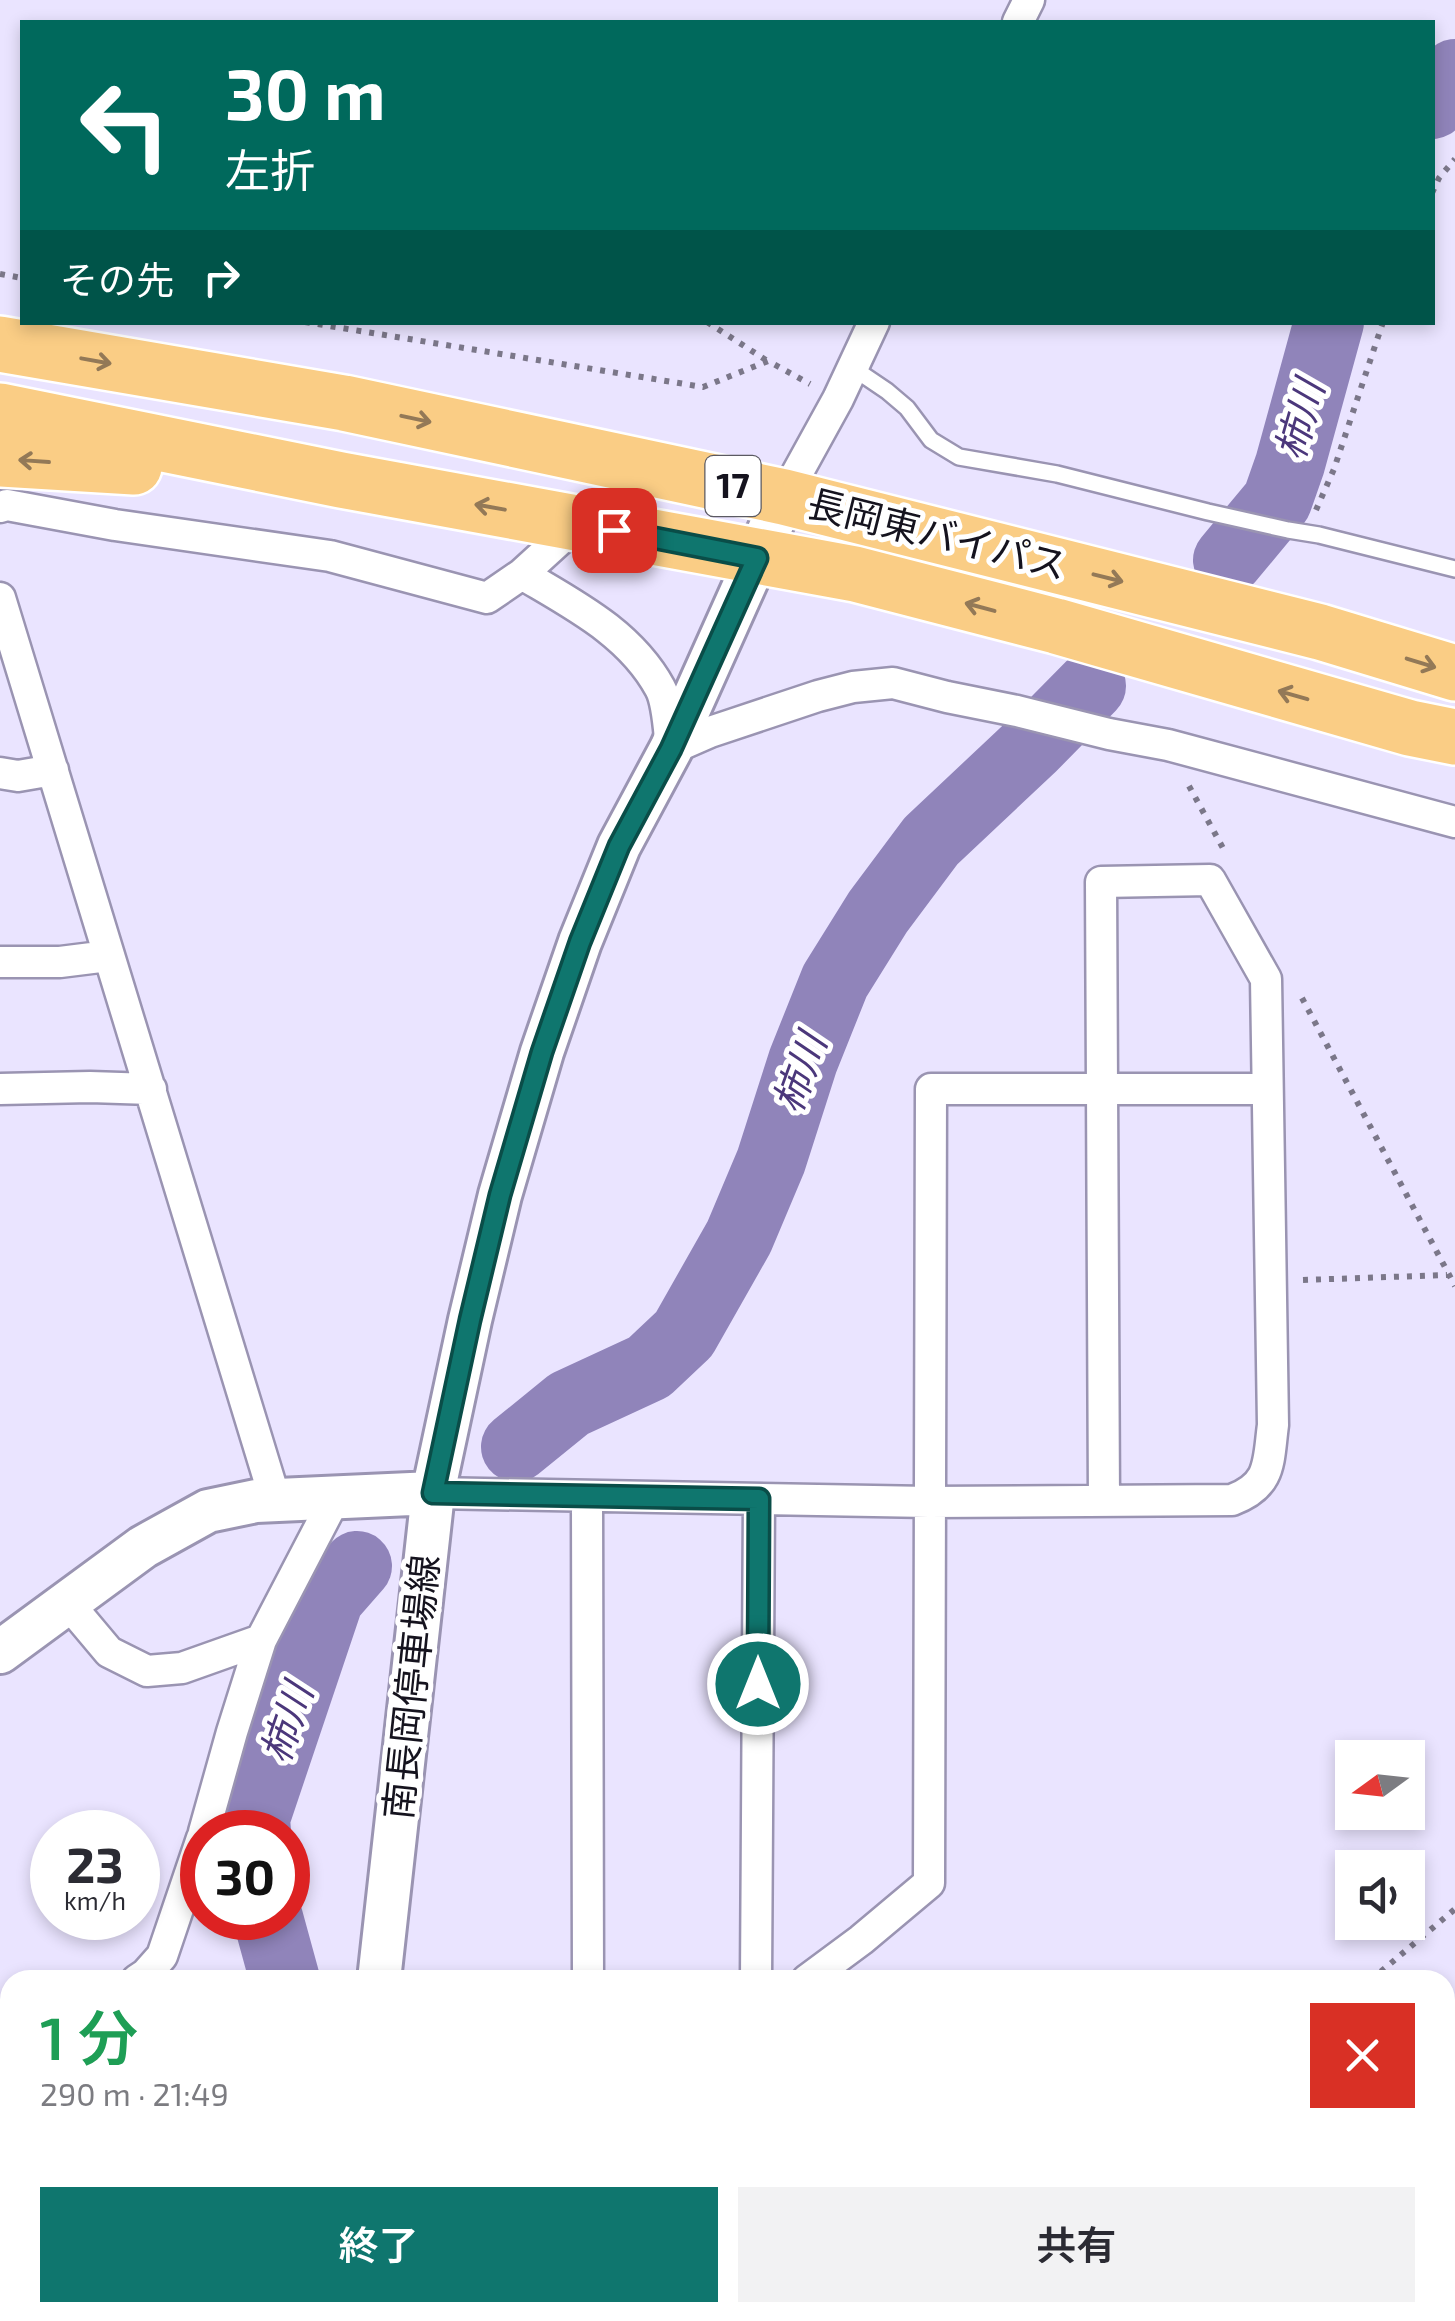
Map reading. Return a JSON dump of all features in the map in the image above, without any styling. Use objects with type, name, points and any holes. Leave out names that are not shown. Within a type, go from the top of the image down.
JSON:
[{"type":"highway","name":"長岡東バイパス","points":[[0,344],[344,403],[784,497],[1320,632],[1455,674]]},
{"type":"highway","name":"長岡東バイパス","points":[[0,411],[341,480],[855,574],[1094,637],[1410,728],[1455,737]]},
{"type":"highway","points":[[0,459],[341,480]]},
{"type":"main road","name":"南長岡停車場線","points":[[380,1970],[433,1493],[500,1195],[542,1052],[619,846],[671,749],[784,497]]},
{"type":"main road","points":[[0,1652],[143,1547],[208,1512],[274,1499],[433,1493]]},
{"type":"street","points":[[784,497],[873,325]]},
{"type":"street","points":[[0,507],[7,505],[330,556],[486,598],[522,574],[578,523]]},
{"type":"street","points":[[522,574],[592,616],[623,640],[662,690],[671,749],[773,710],[853,687],[893,683],[1168,745],[1455,822]]},
{"type":"street","points":[[0,598],[274,1499]]},
{"type":"street","points":[[0,774],[18,776],[53,770]]},
{"type":"street","points":[[433,1493],[929,1502],[1104,1501],[1232,1500],[1259,1486],[1268,1464],[1273,1425],[1266,980],[1210,880],[1101,882],[1104,1501]]},
{"type":"street","points":[[0,962],[60,962],[108,956]]},
{"type":"street","points":[[0,1089],[150,1088]]},
{"type":"street","points":[[820,1970],[929,1882],[931,1089],[1266,1088]]},
{"type":"street","points":[[588,1497],[588,1970]]},
{"type":"street","points":[[210,1810],[262,1640],[335,1498]]},
{"type":"street","points":[[756,1970],[759,1499]]},
{"type":"street","points":[[67,1602],[109,1652],[147,1671],[182,1668],[262,1640]]},
{"type":"street","points":[[150,1970],[162,1956],[180,1903]]},
{"type":"lane","points":[[853,368],[888,391],[931,440],[960,457],[1057,474],[1455,569]]},
{"type":"path","points":[[1435,187],[1455,158]]},
{"type":"path","points":[[323,325],[703,387],[768,360]]},
{"type":"path","points":[[712,325],[838,398]]},
{"type":"path","points":[[1306,532],[1334,469],[1382,325]]},
{"type":"path","points":[[1302,998],[1455,1286]]},
{"type":"path","points":[[1272,1280],[1447,1275]]},
{"type":"path","points":[[1383,1970],[1455,1910]]},
{"type":"waterway","name":"柿川","points":[[1435,100],[1455,74]]},
{"type":"waterway","name":"柿川","points":[[1228,560],[1277,501],[1328,325]]},
{"type":"waterway","name":"柿川","points":[[516,1447],[569,1404],[649,1367],[684,1334],[739,1237],[771,1161],[803,1061],[835,981],[878,912],[931,841],[1091,686]]},
{"type":"waterway","name":"柿川","points":[[258,1810],[329,1598],[357,1566]]},
{"type":"waterway","name":"柿川","points":[[274,1940],[282,1970]]},
{"type":"route","points":[[614,530],[757,558],[671,749],[619,846],[580,942],[542,1052],[500,1195],[433,1493],[759,1499],[758,1684]]}]
